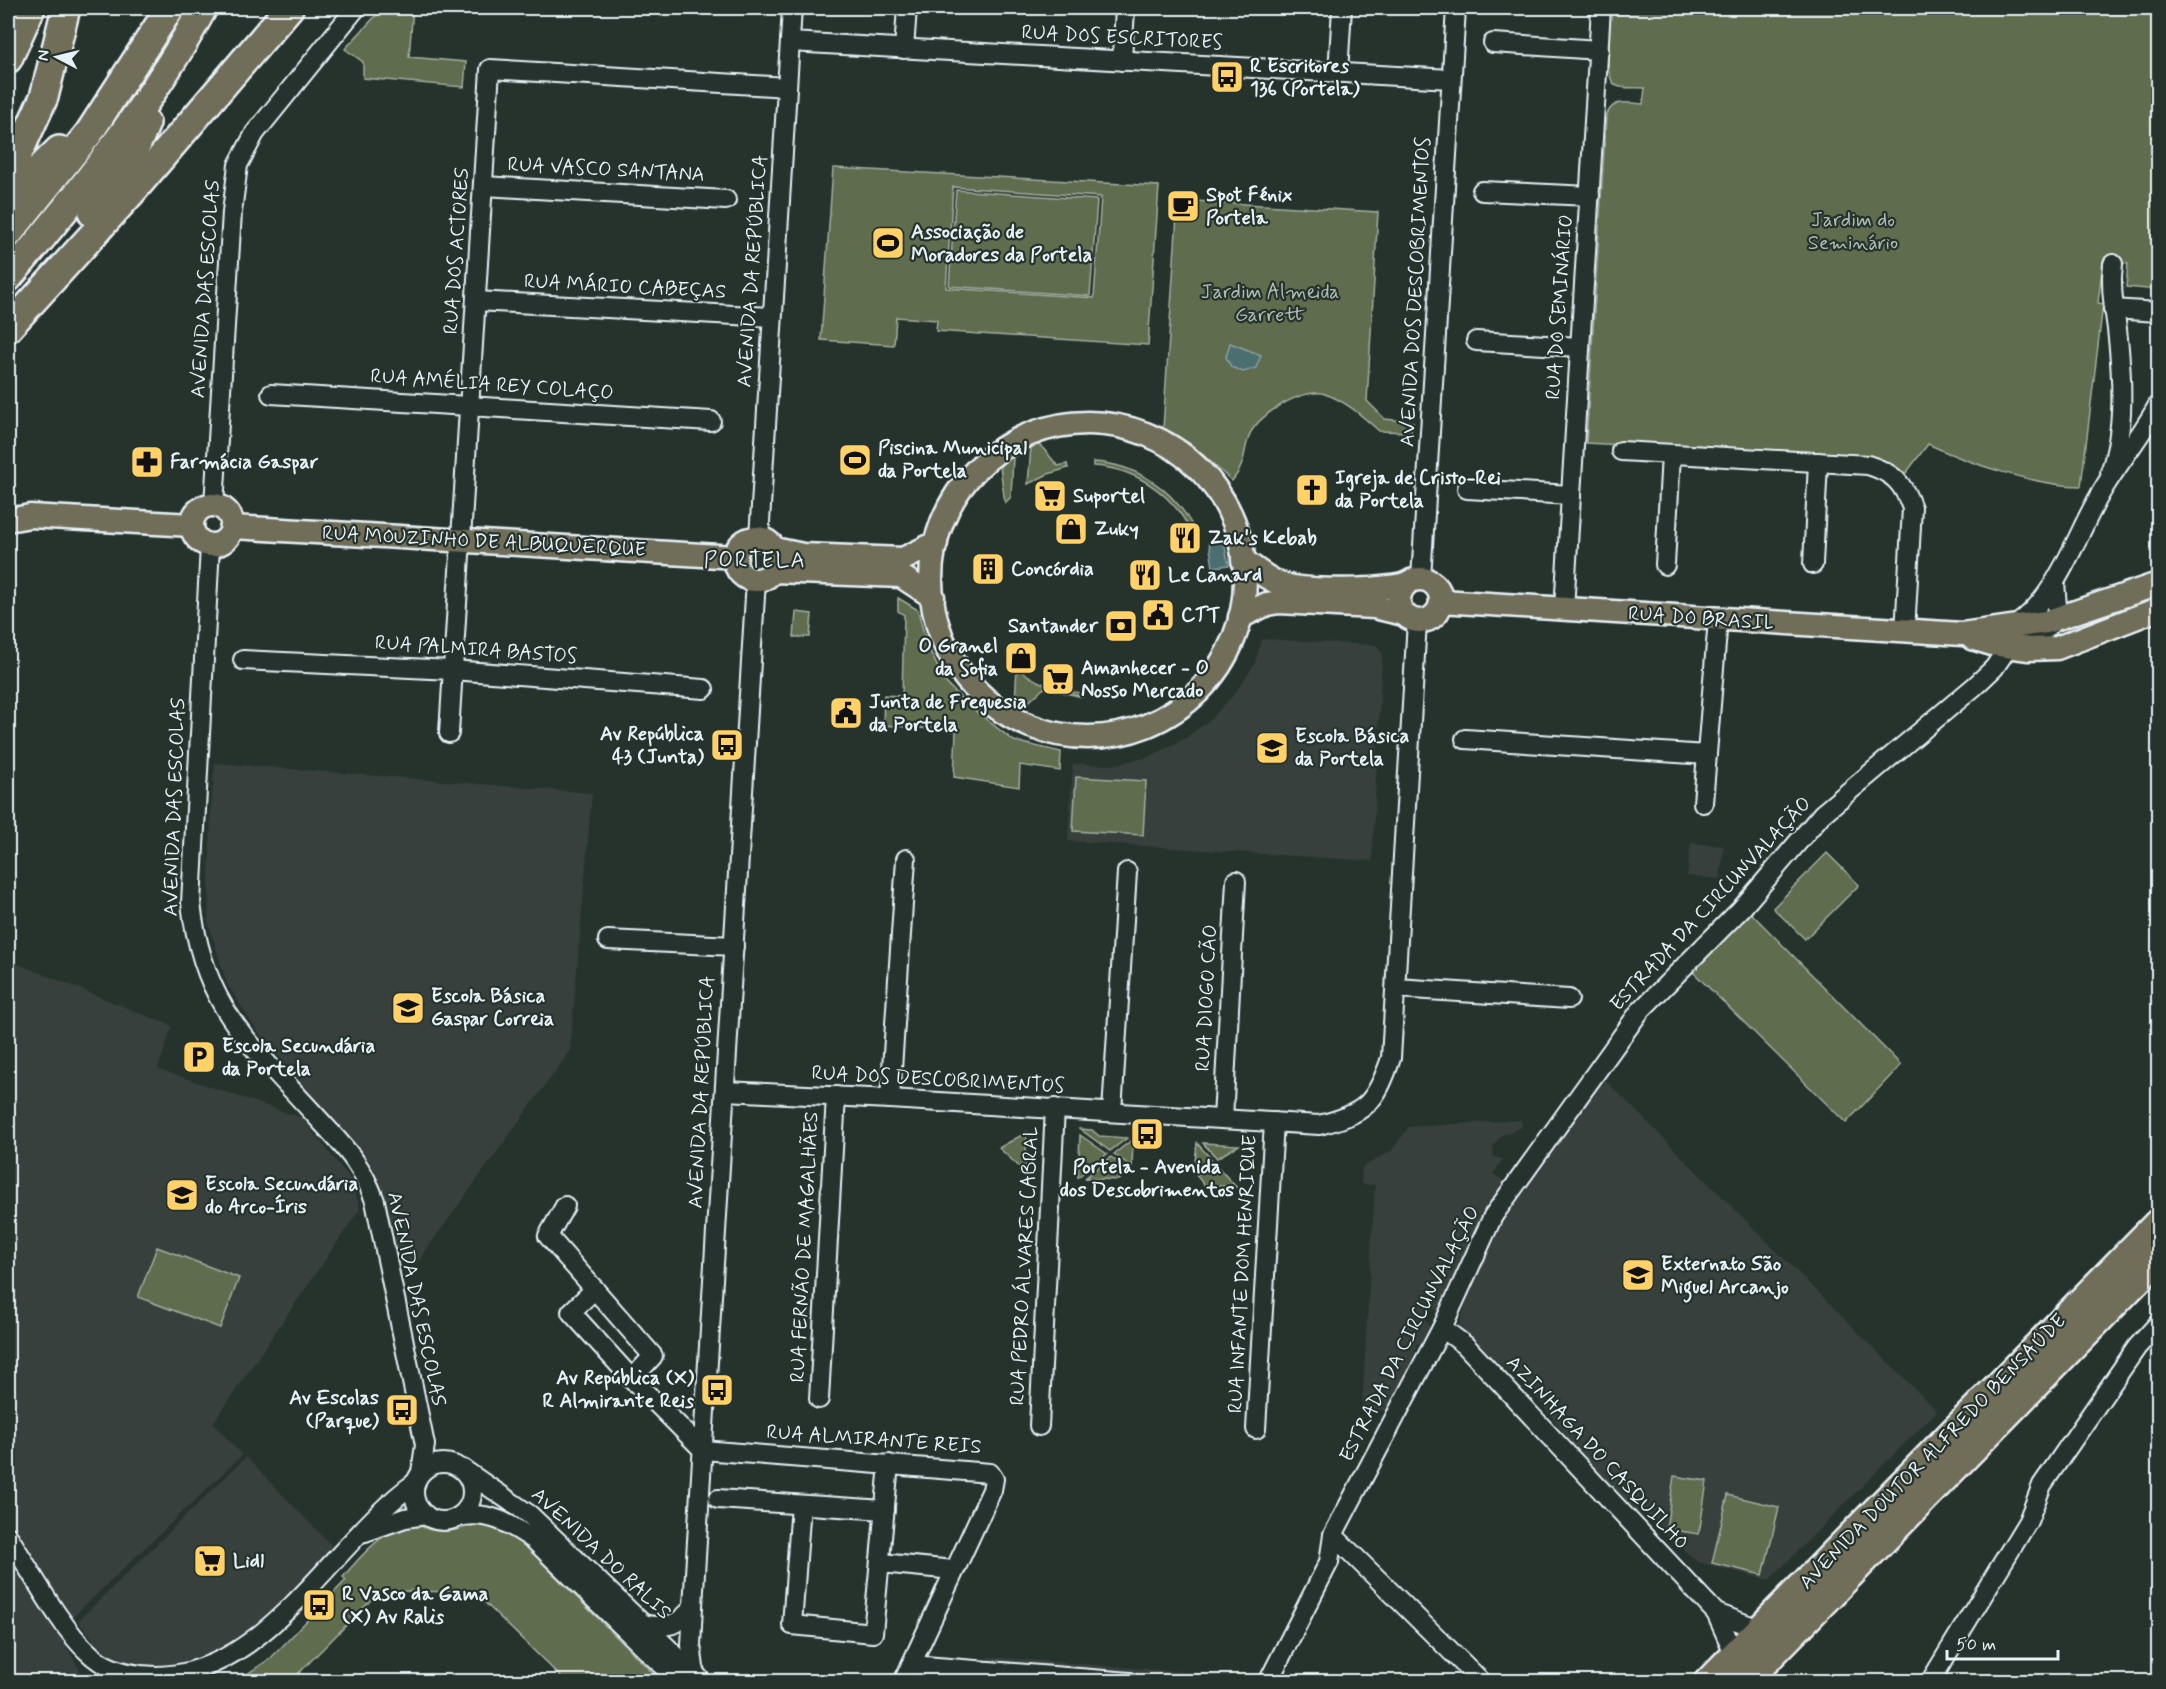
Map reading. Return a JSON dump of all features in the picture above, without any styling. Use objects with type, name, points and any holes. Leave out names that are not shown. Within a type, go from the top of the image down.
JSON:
[{"type":"highway","points":[[8,59],[31,8]]},
{"type":"highway","points":[[8,176],[44,97],[66,8]]},
{"type":"highway","points":[[8,234],[55,177],[112,100],[171,8]]},
{"type":"highway","points":[[8,278],[113,149],[179,50],[203,8]]},
{"type":"highway","points":[[8,328],[47,282],[130,194],[289,8]]},
{"type":"highway","points":[[47,282],[131,158],[179,50]]},
{"type":"highway","points":[[8,200],[112,100]]},
{"type":"highway","name":"AVENIDA DOUTOR ALFREDO BENSAÚDE","points":[[1708,1682],[2158,1223]]},
{"type":"highway","name":"AVENIDA DOUTOR ALFREDO BENSAÚDE","points":[[1745,1682],[2158,1259]]},
{"type":"main road","points":[[1080,423],[1117,425],[1153,436],[1170,445],[1199,469],[1222,498],[1231,515],[1243,560],[1245,589],[1240,617],[1222,661],[1211,677],[1185,703],[1161,719],[1135,730],[1116,734],[1078,736],[1050,732],[1024,723],[998,708],[977,690],[954,661],[945,644],[933,597],[932,570],[936,543],[954,498],[965,482],[992,456],[1024,436],[1042,429],[1080,423]]},
{"type":"main road","points":[[214,505],[228,513],[232,527],[223,543],[210,546],[197,539],[192,525],[196,513],[201,508],[214,505]]},
{"type":"main road","points":[[8,520],[30,516],[192,525]]},
{"type":"main road","name":"RUA MOUZINHO DE ALBUQUERQUE","points":[[232,527],[735,557]]},
{"type":"main road","points":[[933,597],[901,576],[766,559],[746,541],[740,545],[735,557],[743,575],[766,559],[803,555],[903,559],[936,543]]},
{"type":"main road","points":[[1240,617],[1267,604],[1279,602],[1374,607],[1427,619],[1435,614],[1441,601],[1437,587],[1413,582],[1375,590],[1291,586],[1273,580],[1243,560]]},
{"type":"main road","points":[[1411,617],[1400,595],[1413,582]]},
{"type":"main road","name":"RUA DO BRASIL","points":[[1441,601],[1962,634],[1992,644],[2158,584]]},
{"type":"main road","name":"RUA DO BRASIL","points":[[2010,637],[2044,649],[2073,641],[2158,609]]},
{"type":"street","name":"AVENIDA DAS ESCOLAS","points":[[214,505],[232,212],[238,165],[265,119],[356,8]]},
{"type":"street","name":"AVENIDA DA REPÚBLICA","points":[[692,1679],[693,1606],[734,946],[766,559],[772,317],[792,8]]},
{"type":"street","points":[[904,49],[907,8]]},
{"type":"street","points":[[1122,61],[1125,8]]},
{"type":"street","points":[[1338,73],[1342,8]]},
{"type":"street","name":"AVENIDA DOS DESCOBRIMENTOS","points":[[1413,582],[1456,8]]},
{"type":"street","name":"RUA DO SEMINÁRIO","points":[[1564,609],[1601,8]]},
{"type":"street","name":"RUA DOS ESCRITORES","points":[[790,42],[1451,80]]},
{"type":"street","points":[[1493,43],[1599,50]]},
{"type":"street","name":"RUA DOS ACTORES","points":[[449,733],[490,69],[787,87]]},
{"type":"street","name":"RUA VASCO SANTANA","points":[[484,186],[726,200]]},
{"type":"street","points":[[1482,191],[1590,196]]},
{"type":"street","points":[[2105,485],[2116,448],[2119,405],[2118,340],[2111,284],[2114,264]]},
{"type":"street","name":"RUA MÁRIO CABEÇAS","points":[[476,301],[772,317]]},
{"type":"street","points":[[2113,309],[2158,312]]},
{"type":"street","points":[[1476,341],[1580,347]]},
{"type":"street","name":"RUA AMÉLIA REY COLAÇO","points":[[271,394],[711,421]]},
{"type":"street","points":[[2119,405],[2133,414],[2155,411]]},
{"type":"street","points":[[2073,641],[2059,636],[2051,622],[2050,590],[2105,485],[2155,411]]},
{"type":"street","points":[[1621,452],[1868,465],[1885,470],[1906,489],[1912,508],[1905,632]]},
{"type":"street","points":[[1665,565],[1671,454]]},
{"type":"street","points":[[1813,564],[1818,462]]},
{"type":"street","points":[[1467,489],[1571,495]]},
{"type":"street","name":"AVENIDA DAS ESCOLAS","points":[[210,546],[191,903],[195,936],[217,997],[235,1027],[347,1149],[365,1174],[375,1202],[424,1444],[418,1477]]},
{"type":"street","name":"ESTRADA DA CIRCUNVALAÇÃO","points":[[1269,1682],[1329,1562],[1333,1535],[1442,1328],[1492,1216],[1640,1011],[1741,909],[1822,814],[1994,668],[2010,637],[2050,590]]},
{"type":"street","points":[[1223,1119],[1319,1125],[1348,1119],[1367,1105],[1381,1087],[1391,1058],[1396,988],[1411,617]]},
{"type":"street","points":[[1703,803],[1718,619]]},
{"type":"street","name":"RUA PALMIRA BASTOS","points":[[243,660],[452,670],[705,689]]},
{"type":"street","points":[[1465,738],[1707,754]]},
{"type":"street","points":[[890,1098],[906,859]]},
{"type":"street","points":[[1112,1112],[1127,872]]},
{"type":"street","name":"RUA DIOGO CÃO","points":[[1223,1119],[1236,881]]},
{"type":"street","points":[[608,940],[734,946]]},
{"type":"street","points":[[1396,988],[1569,999]]},
{"type":"street","name":"RUA DOS DESCOBRIMENTOS","points":[[725,1091],[890,1098],[1223,1119]]},
{"type":"street","name":"RUA FERNÃO DE MAGALHÃES","points":[[819,1400],[836,1096]]},
{"type":"street","name":"RUA PEDRO ÁLVARES CABRAL","points":[[1039,1426],[1055,1108]]},
{"type":"street","name":"RUA INFANTE DOM HENRIQUE","points":[[1256,1429],[1274,1122]]},
{"type":"street","points":[[565,1206],[548,1236],[653,1356],[632,1379]]},
{"type":"street","points":[[595,1289],[571,1312],[632,1379],[703,1449]]},
{"type":"street","points":[[1930,1682],[2028,1521],[2042,1485],[2137,1347],[2158,1324]]},
{"type":"street","name":"AZINHAGA DO CASQUILHO","points":[[1442,1328],[1465,1345],[1716,1613],[1735,1654]]},
{"type":"street","name":"RUA ALMIRANTE REIS","points":[[703,1449],[990,1473],[994,1479],[992,1490],[907,1673]]},
{"type":"street","points":[[8,1536],[85,1651],[100,1663],[117,1670],[148,1677],[171,1677],[220,1666],[253,1646],[363,1533],[393,1498],[418,1477],[441,1462],[463,1469],[469,1476],[473,1494],[466,1511],[448,1521],[436,1520],[426,1515],[414,1497],[418,1477]]},
{"type":"street","points":[[801,1504],[792,1625],[873,1633],[889,1464]]},
{"type":"street","name":"AVENIDA DO RALIS","points":[[463,1469],[530,1515],[643,1624],[692,1679]]},
{"type":"street","points":[[718,1499],[885,1510]]},
{"type":"street","name":"AVENIDA DO RALIS","points":[[458,1517],[486,1514],[511,1525],[534,1540],[692,1679]]},
{"type":"street","points":[[363,1533],[405,1518],[426,1515]]},
{"type":"street","points":[[1333,1535],[1482,1682]]},
{"type":"street","points":[[881,1563],[954,1569]]},
{"type":"street","points":[[643,1624],[670,1627],[686,1618],[693,1606]]},
{"type":"street","name":"AZINHAGA DO CASQUILHO","points":[[1716,1613],[1759,1629]]},
{"type":"street","points":[[907,1673],[1130,1682]]},
{"type":"shaded area","name":"Escola Básica da Portela","points":[[1262,639],[1376,645],[1382,653],[1372,861],[1068,841],[1073,764],[1112,765],[1149,757],[1184,739],[1211,719],[1236,692],[1255,663]]},
{"type":"shaded area","name":"Escola Básica Gaspar Correia","points":[[215,763],[592,793],[570,1051],[416,1264],[398,1258],[370,1163],[258,1032],[227,984],[208,922],[211,808]]},
{"type":"shaded area","points":[[1691,843],[1724,846],[1720,879],[1687,876]]},
{"type":"shaded area","name":"Escola Secundária do Arco-Íris","points":[[8,960],[172,1026],[158,1069],[302,1118],[352,1181],[360,1209],[213,1423],[242,1455],[58,1631],[86,1681],[8,1681]]},
{"type":"shaded area","name":"Externato São Miguel Arcanjo","points":[[1602,1077],[1937,1411],[1769,1580],[1698,1562],[1602,1481],[1529,1388],[1458,1329],[1490,1221]]},
{"type":"shaded area","points":[[1521,1120],[1522,1127],[1502,1135],[1493,1146],[1494,1157],[1503,1159],[1493,1174],[1505,1182],[1487,1206],[1439,1310],[1429,1309],[1425,1319],[1432,1330],[1425,1342],[1416,1344],[1413,1369],[1393,1412],[1362,1408],[1375,1185],[1361,1184],[1362,1168],[1392,1150],[1409,1127]]},
{"type":"shaded area","points":[[246,1457],[332,1546],[251,1633],[233,1646],[178,1666],[149,1666],[121,1661],[106,1655],[78,1621]]},
{"type":"shaded area","points":[[988,1657],[1264,1678],[1262,1682],[986,1682]]},
{"type":"green space","points":[[383,8],[413,8],[409,57],[466,62],[464,87],[363,78],[363,62],[345,49]]},
{"type":"green space","name":"Jardim do Seminário","points":[[1611,8],[2158,8],[2158,290],[2126,287],[2128,264],[2103,261],[2098,303],[2103,304],[2081,486],[2023,478],[1962,459],[1928,444],[1906,473],[1871,458],[1586,443],[1606,117],[1616,104],[1643,104],[1645,88],[1620,87],[1612,81],[1608,62]]},
{"type":"green space","name":"Associação de Moradores da Portela","points":[[833,168],[1159,186],[1148,345],[936,331],[937,320],[896,317],[894,345],[821,340]],"holes":[[[953,187],[1101,197],[1094,298],[946,288]]]},
{"type":"green space","points":[[956,190],[1097,200],[1090,296],[949,286]]},
{"type":"green space","name":"Jardim Almeida Garrett","points":[[1178,200],[1378,212],[1367,401],[1385,419],[1413,422],[1411,432],[1379,431],[1354,410],[1333,397],[1316,393],[1305,394],[1272,411],[1255,426],[1250,434],[1240,468],[1232,481],[1191,444],[1163,429]]},
{"type":"green space","points":[[1034,444],[1041,446],[1058,466],[1067,464],[1068,468],[1048,474],[1028,484],[1031,447]]},
{"type":"green space","points":[[1011,455],[1013,457],[1011,497],[1005,503],[1000,466]]},
{"type":"green space","points":[[1093,462],[1123,467],[1151,480],[1174,500],[1192,525],[1188,526],[1171,502],[1148,484],[1122,471],[1093,466]]},
{"type":"green space","points":[[898,598],[918,610],[926,642],[944,681],[969,706],[1014,741],[1061,752],[1060,771],[1020,765],[1019,787],[954,777],[956,731],[883,725],[884,695],[902,696],[904,615],[898,611]]},
{"type":"green space","points":[[796,612],[812,614],[810,637],[794,637]]},
{"type":"green space","points":[[1017,667],[1039,682],[1083,693],[1083,697],[1044,688],[1024,706],[1018,707],[1015,704]]},
{"type":"green space","points":[[1076,777],[1146,781],[1143,835],[1073,831]]},
{"type":"green space","points":[[1827,853],[1859,885],[1805,939],[1773,908]]},
{"type":"green space","points":[[1751,913],[1901,1065],[1846,1123],[1692,971]]},
{"type":"green space","points":[[1080,1129],[1092,1130],[1099,1136],[1127,1138],[1110,1151]]},
{"type":"green space","points":[[1027,1132],[1025,1172],[999,1148]]},
{"type":"green space","points":[[1080,1135],[1107,1154],[1078,1177]]},
{"type":"green space","points":[[1133,1139],[1132,1167],[1114,1154]]},
{"type":"green space","points":[[1197,1143],[1212,1160],[1194,1171]]},
{"type":"green space","points":[[1203,1143],[1239,1145],[1217,1158]]},
{"type":"green space","points":[[1111,1157],[1129,1170],[1118,1180],[1085,1178]]},
{"type":"green space","points":[[1215,1164],[1236,1187],[1204,1185],[1196,1175]]},
{"type":"green space","points":[[157,1247],[239,1278],[220,1328],[138,1297]]},
{"type":"green space","points":[[1674,1476],[1707,1481],[1699,1534],[1666,1529]]},
{"type":"green space","points":[[1728,1495],[1779,1507],[1763,1575],[1712,1563]]},
{"type":"green space","points":[[478,1524],[496,1529],[520,1541],[661,1681],[565,1681],[474,1592],[380,1591],[291,1681],[235,1682],[271,1658],[346,1580],[343,1577],[358,1560],[386,1535],[408,1526],[444,1531]]},
{"type":"water","points":[[1230,343],[1261,355],[1256,368],[1243,372],[1231,367],[1226,357]]},
{"type":"water","points":[[1223,538],[1229,565],[1213,567],[1209,542]]},
{"type":"place","name":"R Escritores 136 (Portela)","points":[[1227,77]]},
{"type":"place","name":"Spot Fénix Portela","points":[[1183,206]]},
{"type":"place","name":"Associação de Moradores da Portela","points":[[888,243]]},
{"type":"place","name":"Piscina Municipal da Portela","points":[[855,460]]},
{"type":"place","name":"Farmácia Gaspar","points":[[147,462]]},
{"type":"place","name":"Igreja de Cristo-Rei da Portela","points":[[1312,490]]},
{"type":"place","name":"Suportel","points":[[1050,496]]},
{"type":"place","name":"Zuky","points":[[1071,529]]},
{"type":"place","name":"Zak's Kebab","points":[[1185,538]]},
{"type":"place","name":"Concórdia","points":[[988,569]]},
{"type":"place","name":"Le Canard","points":[[1145,575]]},
{"type":"place","name":"CTT","points":[[1158,615]]},
{"type":"place","name":"Santander","points":[[1121,626]]},
{"type":"place","name":"O Granel da Sofia","points":[[1021,658]]},
{"type":"place","name":"Amanhecer - O Nosso Mercado","points":[[1058,679]]},
{"type":"place","name":"Junta de Freguesia da Portela","points":[[846,713]]},
{"type":"place","name":"Av República 43 (Junta)","points":[[727,745]]},
{"type":"place","name":"Escola Básica da Portela","points":[[1272,748]]},
{"type":"place","name":"Escola Básica Gaspar Correia","points":[[408,1008]]},
{"type":"place","name":"Escola Secundária da Portela","points":[[199,1057]]},
{"type":"place","name":"Portela - Avenida dos Descobrimentos","points":[[1147,1134]]},
{"type":"place","name":"Escola Secundária do Arco-Íris","points":[[182,1195]]},
{"type":"place","name":"Externato São Miguel Arcanjo","points":[[1638,1275]]},
{"type":"place","name":"Av República (X) R Almirante Reis","points":[[717,1390]]},
{"type":"place","name":"Av Escolas (Parque)","points":[[402,1410]]},
{"type":"place","name":"Lidl","points":[[210,1561]]},
{"type":"place","name":"R Vasco da Gama (X) Av Ralis","points":[[319,1605]]},
{"type":"district","name":"PORTELA","points":[[755,561]]}]
